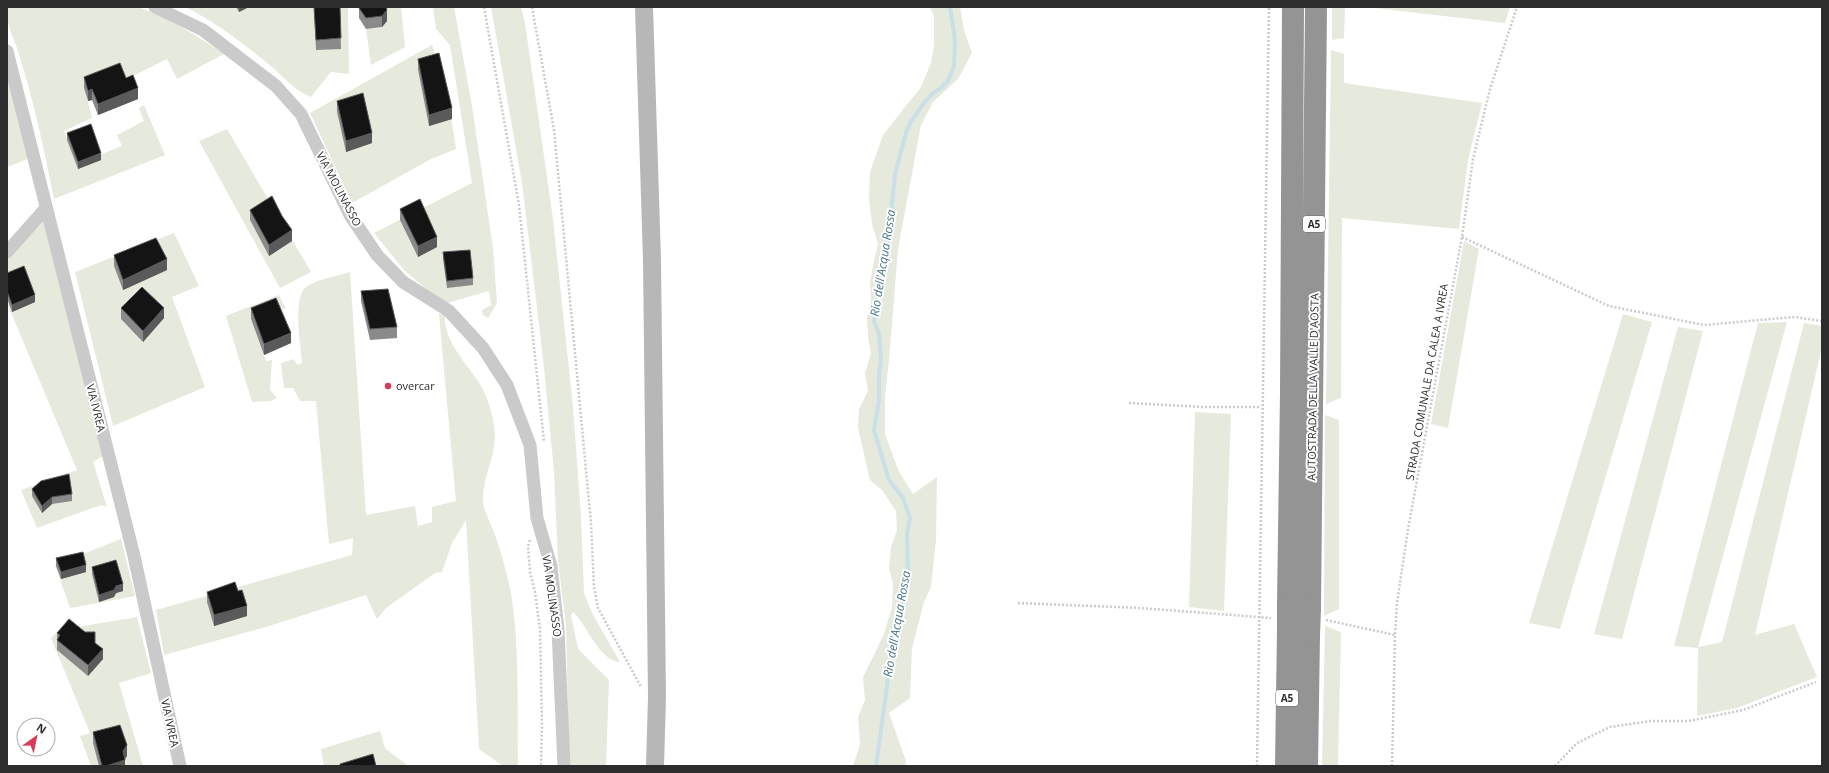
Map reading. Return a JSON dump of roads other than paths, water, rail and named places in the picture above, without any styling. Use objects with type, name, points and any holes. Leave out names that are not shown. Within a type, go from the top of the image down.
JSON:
[{"type":"highway","name":"AUTOSTRADA DELLA VALLE D'AOSTA","points":[[1286,766],[1291,415],[1294,7]]},
{"type":"highway","name":"AUTOSTRADA DELLA VALLE D'AOSTA","points":[[1307,766],[1313,394],[1316,7]]},
{"type":"main road","points":[[644,7],[652,260],[657,698],[654,766]]},
{"type":"street","name":"VIA MOLINASSO","points":[[155,7],[203,30],[276,86],[301,114],[350,215],[377,255],[403,282],[449,311],[483,348],[507,384],[530,445],[537,518],[551,566],[558,630],[564,766]]},
{"type":"street","name":"VIA IVREA","points":[[7,51],[134,556],[180,766]]},
{"type":"street","points":[[7,252],[46,208]]},
{"type":"waterway","name":"Rio dell'Acqua Rossa","points":[[876,766],[891,657],[908,574],[907,533],[910,518],[903,498],[889,480],[874,430],[879,400],[879,375],[881,359],[879,334],[874,321],[889,231],[895,174],[906,133],[910,123],[924,103],[932,94],[948,81],[954,66],[955,40],[950,7]]},
{"type":"place","name":"overcar","points":[[388,386]]}]
